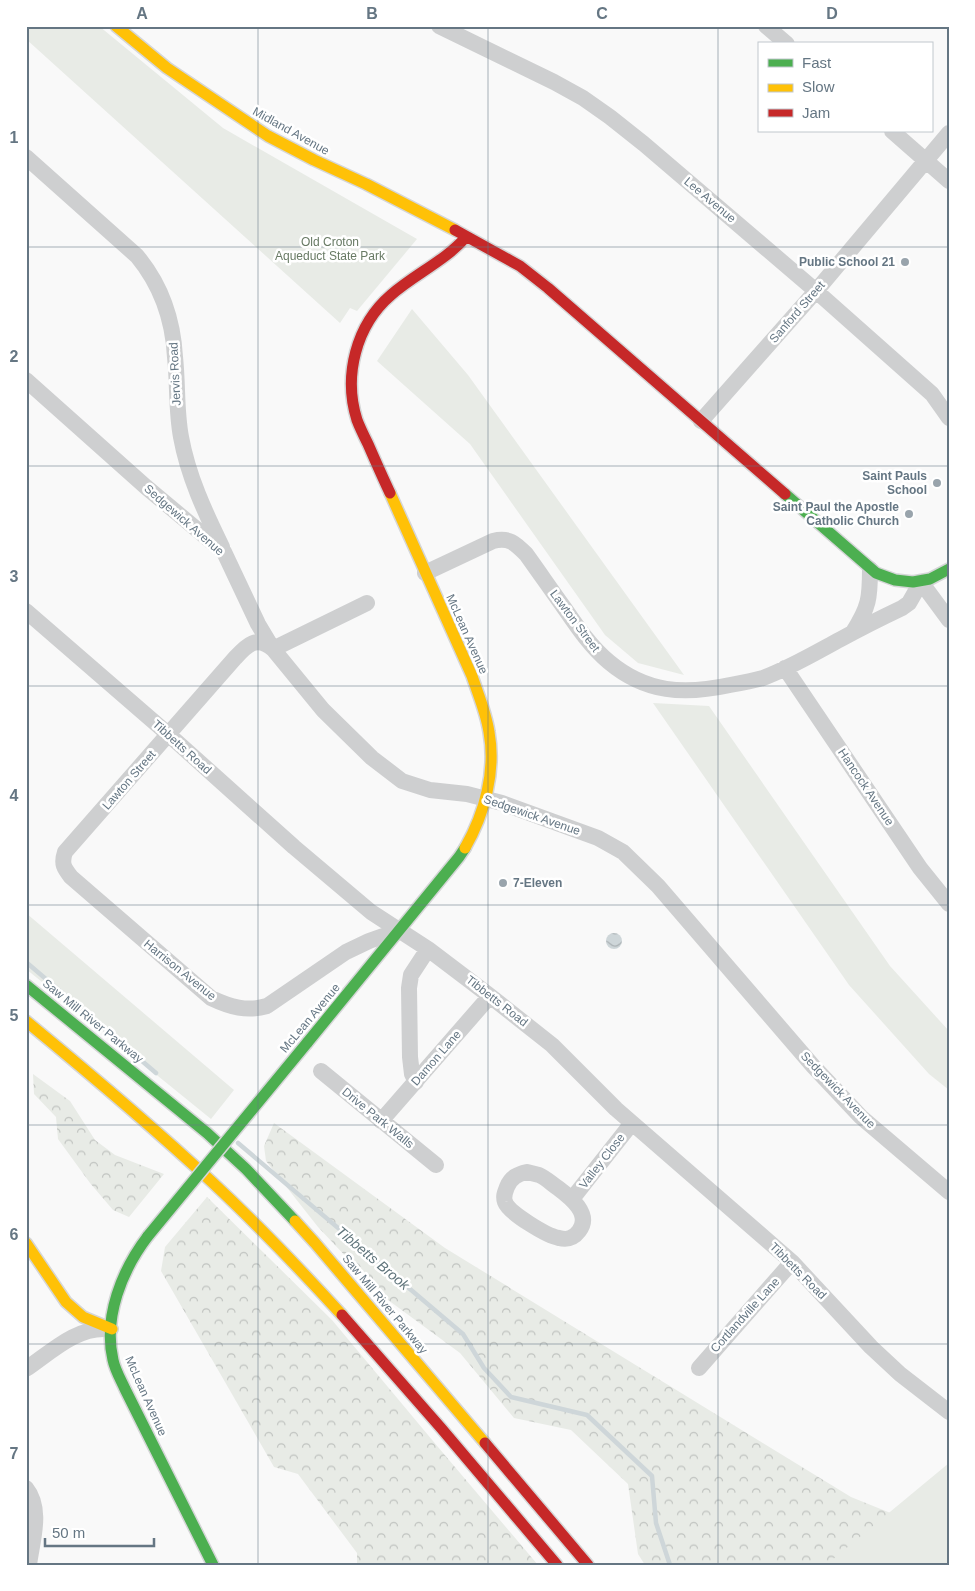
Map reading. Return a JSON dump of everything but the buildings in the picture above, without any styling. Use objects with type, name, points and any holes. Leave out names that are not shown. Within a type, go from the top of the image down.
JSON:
[{"type":"main road","name":"Midland Avenue","points":[[116,26],[180,78],[268,136],[408,205],[466,237]]},
{"type":"main road","points":[[466,237],[520,266],[543,284],[870,569],[889,579],[921,582],[934,578],[949,568]]},
{"type":"main road","name":"McLean Avenue","points":[[214,1565],[120,1380],[113,1360],[112,1329],[116,1302],[122,1279],[133,1256],[148,1236],[459,857],[478,824],[486,798],[491,764],[490,737],[486,714],[472,676],[357,420],[352,398],[351,373],[359,339],[377,308],[396,290],[448,254],[466,237]]},
{"type":"main road","name":"Saw Mill River Parkway","points":[[26,985],[190,1118],[258,1181],[343,1276],[588,1565]]},
{"type":"main road","points":[[26,1021],[161,1135],[278,1247],[389,1367],[557,1565]]},
{"type":"main road","points":[[26,1243],[66,1302],[84,1317],[112,1329]]},
{"type":"street","name":"Lee Avenue","points":[[439,26],[554,82],[583,98],[610,117],[816,291],[932,394],[949,418]]},
{"type":"street","points":[[766,26],[785,42]]},
{"type":"street","points":[[893,132],[949,181]]},
{"type":"street","name":"Sanford Street","points":[[701,421],[816,291],[949,133]]},
{"type":"street","name":"Jervis Road","points":[[26,157],[137,256],[150,271],[167,311],[173,337],[176,358],[177,410],[184,456],[224,552]]},
{"type":"street","name":"Sedgewick Avenue","points":[[28,386],[224,552],[258,624],[274,649],[323,710],[372,758],[402,781],[430,790],[486,798],[598,838],[623,852],[658,886],[812,1066],[861,1117],[949,1192]]},
{"type":"street","name":"Lawton Street","points":[[425,573],[493,541],[508,540],[526,554],[599,653],[620,670],[642,682],[667,690],[696,691],[747,682],[786,668],[902,608],[921,582]]},
{"type":"street","points":[[853,633],[868,603],[870,569]]},
{"type":"street","points":[[921,582],[949,620]]},
{"type":"street","points":[[274,649],[367,603]]},
{"type":"street","name":"Tibbetts Road","points":[[26,611],[168,734],[294,847],[371,912],[428,949],[552,1045],[632,1123],[792,1262],[900,1374],[949,1412]]},
{"type":"street","name":"Lawton Street","points":[[63,858],[65,852],[243,649],[249,644],[264,642],[274,649]]},
{"type":"street","name":"Hancock Avenue","points":[[786,668],[920,868],[949,904]]},
{"type":"street","name":"Harrison Avenue","points":[[63,858],[64,868],[71,877],[211,998],[232,1007],[256,1009],[267,1006],[346,952],[369,940],[400,930]]},
{"type":"street","points":[[416,1082],[412,1074],[410,1058],[409,988],[411,975],[428,949]]},
{"type":"street","name":"Damon Lane","points":[[381,1121],[490,996]]},
{"type":"street","name":"Drive Park Walls","points":[[321,1071],[436,1165]]},
{"type":"street","name":"Valley Close","points":[[572,1199],[632,1123]]},
{"type":"street","name":"Valley Close","points":[[528,1172],[540,1175],[572,1199],[583,1218],[581,1229],[574,1237],[566,1239],[554,1237],[515,1213],[505,1203],[504,1194],[509,1182],[517,1174],[528,1172]]},
{"type":"street","name":"Cortlandville Lane","points":[[698,1368],[792,1262]]},
{"type":"street","points":[[26,1369],[78,1334],[91,1329],[112,1329]]},
{"type":"street","points":[[26,1488],[31,1494],[36,1511],[29,1565]]},
{"type":"green space","name":"Old Croton Aqueduct State Park","points":[[26,26],[99,26],[223,128],[417,239],[357,311],[350,308],[340,323],[26,39]]},
{"type":"green space","points":[[412,309],[468,375],[684,675],[638,663],[605,635],[470,444],[377,361]]},
{"type":"green space","points":[[653,703],[709,706],[890,966],[949,1031],[949,1090],[929,1074],[849,985]]},
{"type":"green space","points":[[26,913],[234,1090],[211,1119],[26,969]]},
{"type":"green space","points":[[33,1074],[70,1101],[95,1140],[115,1155],[164,1174],[129,1217],[113,1210],[90,1183],[58,1139],[56,1117],[34,1094]]},
{"type":"green space","points":[[274,1123],[445,1248],[851,1497],[893,1514],[949,1565],[645,1565],[638,1554],[628,1484],[571,1430],[514,1418],[460,1353],[384,1297],[318,1227],[266,1161],[264,1146]]},
{"type":"green space","points":[[207,1197],[332,1320],[538,1565],[357,1565],[357,1553],[298,1474],[274,1467],[161,1271],[165,1247]]},
{"type":"green space","points":[[949,1463],[949,1565],[826,1565]]},
{"type":"water","points":[[614,933],[620,935],[622,941],[620,947],[614,949],[608,947],[606,941],[608,935]]},
{"type":"waterway","name":"Tibbetts Brook","points":[[26,962],[156,1073]]},
{"type":"waterway","name":"Tibbetts Brook","points":[[238,1143],[463,1334],[484,1368],[511,1397],[587,1415],[652,1476],[656,1523],[670,1565]]},
{"type":"traffic: fast","points":[[785,494],[876,573],[895,580],[913,582],[930,579],[949,569]]},
{"type":"traffic: fast","points":[[307,1043],[465,848]]},
{"type":"traffic: fast","points":[[26,985],[207,1133],[246,1169],[295,1221]]},
{"type":"traffic: fast","points":[[148,1236],[307,1043]]},
{"type":"traffic: fast","points":[[148,1236],[130,1264],[117,1295],[111,1327],[113,1360],[125,1389],[213,1565]]},
{"type":"traffic: slow","points":[[116,26],[167,68],[268,136],[455,230]]},
{"type":"traffic: slow","points":[[390,493],[472,676],[488,725],[491,747],[490,777],[478,821],[465,848]]},
{"type":"traffic: slow","points":[[26,1021],[120,1100],[212,1182],[278,1247],[342,1315]]},
{"type":"traffic: slow","points":[[295,1221],[485,1443]]},
{"type":"traffic: slow","points":[[26,1243],[66,1302],[83,1317],[112,1329]]},
{"type":"traffic: jam","points":[[455,230],[520,266],[548,288],[785,494]]},
{"type":"traffic: jam","points":[[390,493],[357,420],[351,386],[356,352],[361,336],[379,307],[400,287],[449,253],[466,237]]},
{"type":"traffic: jam","points":[[342,1315],[557,1565]]},
{"type":"traffic: jam","points":[[485,1443],[588,1565]]},
{"type":"place","name":"Public School 21","points":[[905,262]]},
{"type":"place","name":"Saint Pauls School","points":[[937,483]]},
{"type":"place","name":"Saint Paul the Apostle Catholic Church","points":[[909,514]]},
{"type":"place","name":"7-Eleven","points":[[503,883]]}]
